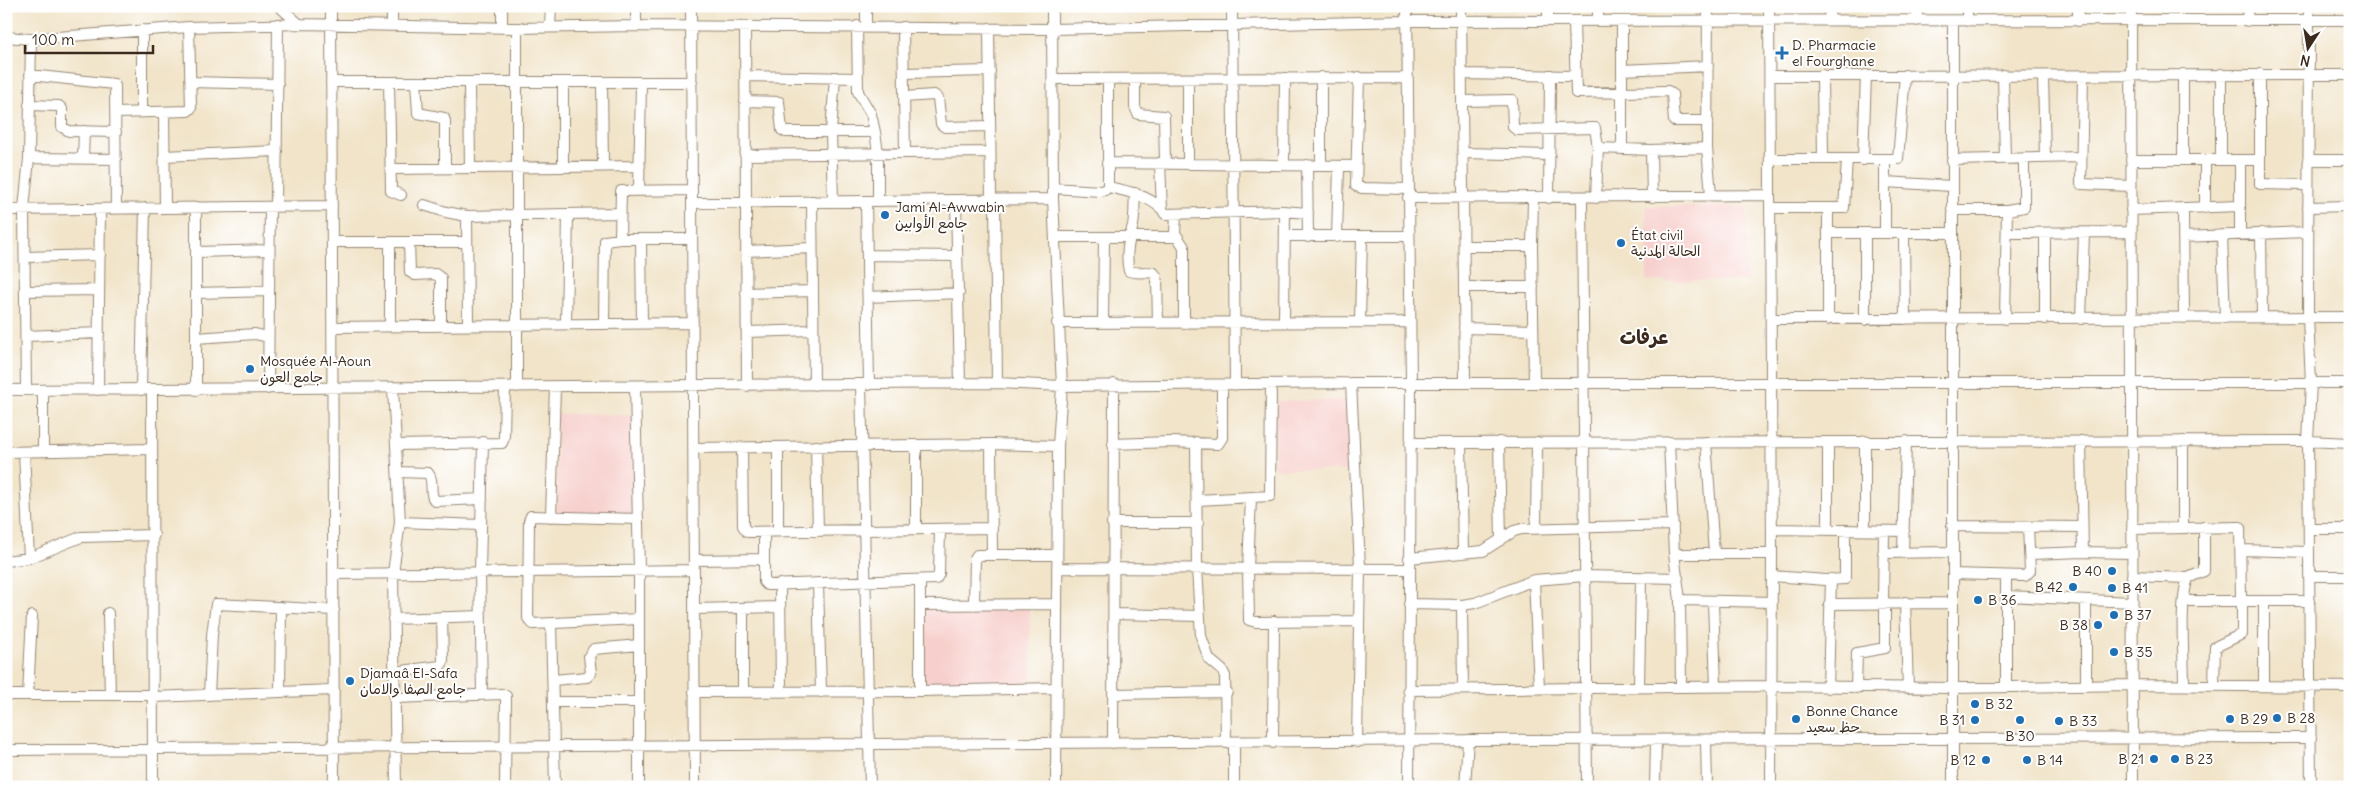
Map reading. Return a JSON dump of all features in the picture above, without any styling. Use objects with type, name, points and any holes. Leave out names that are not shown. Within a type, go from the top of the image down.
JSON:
[{"type":"street","points":[[279,6],[299,24]]},
{"type":"street","points":[[331,6],[334,787]]},
{"type":"street","points":[[392,6],[392,26]]},
{"type":"street","points":[[502,6],[502,28]]},
{"type":"street","points":[[550,6],[550,27]]},
{"type":"street","points":[[636,6],[636,26]]},
{"type":"street","points":[[691,6],[695,787]]},
{"type":"street","points":[[866,6],[857,78],[858,92],[870,114],[875,132],[878,153],[878,201]]},
{"type":"street","points":[[1052,6],[1053,199],[1057,323],[1062,386],[1058,446],[1056,787]]},
{"type":"street","points":[[1232,6],[1234,385]]},
{"type":"street","points":[[1407,6],[1411,383],[1409,787]]},
{"type":"street","points":[[1462,6],[1465,382]]},
{"type":"street","points":[[1548,6],[1548,21]]},
{"type":"street","points":[[1598,6],[1598,21]]},
{"type":"street","points":[[1708,6],[1708,148],[1711,196]]},
{"type":"street","points":[[1769,6],[1772,382],[1771,787]]},
{"type":"street","points":[[1830,6],[1830,20]]},
{"type":"street","points":[[1916,21],[1917,6]]},
{"type":"street","points":[[1966,6],[1966,21]]},
{"type":"street","points":[[2078,6],[2078,21]]},
{"type":"street","points":[[2131,6],[2131,319],[2133,382],[2132,787]]},
{"type":"street","points":[[2248,6],[2248,21]]},
{"type":"street","points":[[2309,6],[2308,317],[2310,383],[2308,441],[2311,787]]},
{"type":"street","points":[[6,38],[30,39],[190,27],[278,24],[502,28],[862,26],[1052,29],[1462,21],[2350,20]]},
{"type":"street","points":[[1574,21],[1574,76],[1576,93],[1668,91],[1672,94],[1674,121],[1708,120]]},
{"type":"street","points":[[1622,21],[1622,149]]},
{"type":"street","points":[[1952,21],[1953,787]]},
{"type":"street","points":[[268,389],[269,250],[277,151],[278,24]]},
{"type":"street","points":[[116,113],[188,111],[191,108],[190,27]]},
{"type":"street","points":[[745,27],[747,386]]},
{"type":"street","points":[[904,27],[905,153]]},
{"type":"street","points":[[517,28],[517,387]]},
{"type":"street","points":[[989,28],[990,152],[993,200],[997,383]]},
{"type":"street","points":[[142,30],[142,112]]},
{"type":"street","points":[[26,390],[24,209],[29,158],[30,39]]},
{"type":"street","points":[[1622,70],[1708,66]]},
{"type":"street","points":[[904,73],[990,71]]},
{"type":"street","points":[[1462,74],[1574,76]]},
{"type":"street","points":[[2183,74],[2183,160]]},
{"type":"street","points":[[2221,160],[2222,74]]},
{"type":"street","points":[[2260,74],[2260,184],[2308,185]]},
{"type":"street","points":[[1770,76],[2350,74]]},
{"type":"street","points":[[30,75],[114,84],[116,113],[116,209]]},
{"type":"street","points":[[1549,198],[1550,75]]},
{"type":"street","points":[[1863,160],[1866,75]]},
{"type":"street","points":[[1770,159],[1884,160],[1898,158],[1905,75]]},
{"type":"street","points":[[2003,75],[2005,159]]},
{"type":"street","points":[[745,76],[857,78]]},
{"type":"street","points":[[1822,76],[1823,159]]},
{"type":"street","points":[[2043,76],[2045,158]]},
{"type":"street","points":[[2083,76],[2082,185],[2131,186]]},
{"type":"street","points":[[833,201],[831,132],[835,77]]},
{"type":"street","points":[[1359,77],[1355,184],[1358,188],[1464,197],[1770,196]]},
{"type":"street","points":[[1188,78],[1188,164]]},
{"type":"street","points":[[1284,164],[1285,78]]},
{"type":"street","points":[[1320,78],[1322,165]]},
{"type":"street","points":[[1053,79],[1407,78]]},
{"type":"street","points":[[1135,79],[1135,107],[1138,114],[1164,116],[1162,209]]},
{"type":"street","points":[[1108,80],[1108,187]]},
{"type":"street","points":[[191,82],[278,84]]},
{"type":"street","points":[[331,82],[692,82]]},
{"type":"street","points":[[389,82],[391,191],[401,194]]},
{"type":"street","points":[[416,82],[418,113],[444,118],[445,168]]},
{"type":"street","points":[[639,190],[641,82]]},
{"type":"street","points":[[469,83],[470,168]]},
{"type":"street","points":[[563,166],[564,83]]},
{"type":"street","points":[[602,83],[603,166]]},
{"type":"street","points":[[904,97],[934,95],[938,98],[941,124],[945,127],[990,126]]},
{"type":"street","points":[[1462,101],[1512,100],[1514,129],[1596,128],[1598,148],[1596,198]]},
{"type":"street","points":[[745,101],[779,102],[782,130],[786,132],[875,132]]},
{"type":"street","points":[[29,105],[59,106],[62,109],[62,127],[68,131],[116,132]]},
{"type":"street","points":[[164,112],[165,208]]},
{"type":"street","points":[[82,158],[84,131]]},
{"type":"street","points":[[1598,148],[1651,150],[1708,148]]},
{"type":"street","points":[[1651,150],[1652,197]]},
{"type":"street","points":[[164,156],[277,151]]},
{"type":"street","points":[[745,155],[990,152]]},
{"type":"street","points":[[1463,153],[1550,155]]},
{"type":"street","points":[[1952,160],[2081,157]]},
{"type":"street","points":[[29,158],[116,158]]},
{"type":"street","points":[[1952,210],[2007,210],[2024,207],[2024,159]]},
{"type":"street","points":[[1771,208],[1845,208],[1847,160]]},
{"type":"street","points":[[1884,160],[1885,233]]},
{"type":"street","points":[[2131,160],[2259,160]]},
{"type":"street","points":[[2205,160],[2206,208]]},
{"type":"street","points":[[2240,160],[2240,234]]},
{"type":"street","points":[[2308,160],[2350,160]]},
{"type":"street","points":[[1107,163],[1356,166]]},
{"type":"street","points":[[1306,165],[1308,237]]},
{"type":"street","points":[[391,169],[640,166]]},
{"type":"street","points":[[1337,237],[1339,166]]},
{"type":"street","points":[[1885,182],[1952,186]]},
{"type":"street","points":[[1053,188],[1100,191],[1108,187],[1135,193],[1156,204],[1165,214],[1308,213]]},
{"type":"street","points":[[620,239],[620,193],[623,190],[692,190]]},
{"type":"street","points":[[1135,193],[1133,223],[1128,238],[1129,271],[1149,271],[1154,273],[1156,277],[1158,324]]},
{"type":"street","points":[[1533,198],[1532,330],[1534,382]]},
{"type":"street","points":[[1582,198],[1587,787]]},
{"type":"street","points":[[692,203],[1053,199]]},
{"type":"street","points":[[812,201],[814,385]]},
{"type":"street","points":[[866,201],[868,297],[862,446],[870,787]]},
{"type":"street","points":[[956,201],[960,384]]},
{"type":"street","points":[[424,205],[467,216],[620,213]]},
{"type":"street","points":[[6,210],[332,206]]},
{"type":"street","points":[[2131,210],[2240,206]]},
{"type":"street","points":[[2308,208],[2350,206]]},
{"type":"street","points":[[196,207],[196,390]]},
{"type":"street","points":[[141,390],[145,208]]},
{"type":"street","points":[[1828,208],[1828,320]]},
{"type":"street","points":[[98,390],[100,209]]},
{"type":"street","points":[[2183,209],[2184,318]]},
{"type":"street","points":[[2005,319],[2007,210]]},
{"type":"street","points":[[1284,322],[1285,212]]},
{"type":"street","points":[[566,324],[568,214]]},
{"type":"street","points":[[1176,214],[1176,237],[1184,248],[1184,324]]},
{"type":"street","points":[[467,216],[468,325]]},
{"type":"street","points":[[2008,233],[2131,232]]},
{"type":"street","points":[[2183,237],[2308,232]]},
{"type":"street","points":[[1828,233],[1952,233]]},
{"type":"street","points":[[1865,233],[1865,320]]},
{"type":"street","points":[[2044,233],[2045,319]]},
{"type":"street","points":[[2081,319],[2084,233]]},
{"type":"street","points":[[2261,233],[2262,317]]},
{"type":"street","points":[[1904,234],[1905,320]]},
{"type":"street","points":[[2222,235],[2225,318]]},
{"type":"street","points":[[1285,236],[1409,236]]},
{"type":"street","points":[[1055,237],[1176,237]]},
{"type":"street","points":[[1360,322],[1362,237]]},
{"type":"street","points":[[1103,323],[1104,238]]},
{"type":"street","points":[[641,239],[642,323]]},
{"type":"street","points":[[604,324],[604,244],[607,240],[692,239]]},
{"type":"street","points":[[332,242],[467,242]]},
{"type":"street","points":[[390,242],[390,326]]},
{"type":"street","points":[[409,242],[410,272],[415,275],[435,274],[441,278],[441,325]]},
{"type":"street","points":[[1464,246],[1532,246]]},
{"type":"street","points":[[746,251],[812,248]]},
{"type":"street","points":[[196,252],[269,250]]},
{"type":"street","points":[[25,257],[100,255]]},
{"type":"street","points":[[868,255],[957,256]]},
{"type":"street","points":[[1465,287],[1533,288]]},
{"type":"street","points":[[25,291],[99,290]]},
{"type":"street","points":[[196,293],[268,291]]},
{"type":"street","points":[[746,293],[813,291]]},
{"type":"street","points":[[868,297],[959,293]]},
{"type":"street","points":[[1771,319],[2350,318]]},
{"type":"street","points":[[1057,323],[1234,324],[1410,322]]},
{"type":"street","points":[[333,327],[693,323]]},
{"type":"street","points":[[1464,328],[1532,330]]},
{"type":"street","points":[[747,332],[813,330]]},
{"type":"street","points":[[26,336],[99,333]]},
{"type":"street","points":[[196,338],[255,334],[268,337]]},
{"type":"street","points":[[6,390],[997,383],[1062,386],[1114,384],[1222,386],[1352,382],[2350,382]]},
{"type":"street","points":[[1352,382],[1360,567],[1357,742]]},
{"type":"street","points":[[1113,743],[1114,614],[1112,523],[1114,384]]},
{"type":"street","points":[[1198,500],[1268,498],[1271,494],[1271,384]]},
{"type":"street","points":[[634,386],[639,571],[639,787]]},
{"type":"street","points":[[1113,444],[1196,442],[1216,445],[1221,442],[1222,386]]},
{"type":"street","points":[[397,445],[502,443],[504,441],[505,387]]},
{"type":"street","points":[[551,516],[555,387]]},
{"type":"street","points":[[393,388],[400,522],[393,573],[396,787]]},
{"type":"street","points":[[43,390],[43,451]]},
{"type":"street","points":[[152,390],[154,536],[153,787]]},
{"type":"street","points":[[1410,443],[1865,441],[2308,441],[2350,443]]},
{"type":"street","points":[[1865,441],[1865,530]]},
{"type":"street","points":[[1903,553],[1906,441]]},
{"type":"street","points":[[2081,441],[2083,552]]},
{"type":"street","points":[[2183,441],[2183,528]]},
{"type":"street","points":[[482,442],[480,572],[482,694]]},
{"type":"street","points":[[1196,442],[1198,500],[1197,568],[1201,636],[1209,659],[1222,670],[1227,692],[1234,787]]},
{"type":"street","points":[[1461,442],[1463,553]]},
{"type":"street","points":[[1499,442],[1501,540]]},
{"type":"street","points":[[1536,529],[1538,442]]},
{"type":"street","points":[[1669,442],[1674,554],[1680,600],[1681,686]]},
{"type":"street","points":[[1706,442],[1714,553]]},
{"type":"street","points":[[1828,442],[1828,530]]},
{"type":"street","points":[[693,448],[991,444],[1058,446]]},
{"type":"street","points":[[991,444],[992,555]]},
{"type":"street","points":[[916,445],[916,530]]},
{"type":"street","points":[[816,446],[818,531]]},
{"type":"street","points":[[778,447],[778,531]]},
{"type":"street","points":[[742,448],[744,526],[747,532],[992,528]]},
{"type":"street","points":[[6,452],[152,449]]},
{"type":"street","points":[[24,452],[29,558]]},
{"type":"street","points":[[398,472],[428,473],[431,477],[431,493],[435,501],[482,499]]},
{"type":"street","points":[[1250,498],[1249,620],[1256,622],[1359,621]]},
{"type":"street","points":[[638,519],[551,516],[532,516],[529,518],[530,623],[551,624],[639,619]]},
{"type":"street","points":[[400,522],[481,525]]},
{"type":"street","points":[[1112,523],[1198,523]]},
{"type":"street","points":[[1409,558],[1483,551],[1514,530],[1673,526]]},
{"type":"street","points":[[1952,526],[2082,527]]},
{"type":"street","points":[[1953,574],[2025,576],[2028,574],[2031,554],[2028,527]]},
{"type":"street","points":[[2132,576],[2188,578],[2204,570],[2204,527]]},
{"type":"street","points":[[2132,529],[2240,527],[2242,634],[2215,647],[2214,685]]},
{"type":"street","points":[[764,532],[764,582],[767,584],[780,584],[938,578],[940,529]]},
{"type":"street","points":[[1772,529],[1904,531]]},
{"type":"street","points":[[2309,529],[2350,529]]},
{"type":"street","points":[[1772,576],[1831,579],[1846,577],[1845,530]]},
{"type":"street","points":[[1856,688],[1857,652],[1885,648],[1884,531]]},
{"type":"street","points":[[6,561],[29,558],[81,537],[154,536]]},
{"type":"street","points":[[2241,550],[2309,552]]},
{"type":"street","points":[[1883,553],[1952,552]]},
{"type":"street","points":[[2031,554],[2132,553]]},
{"type":"street","points":[[1674,554],[1772,554]]},
{"type":"street","points":[[974,605],[975,556],[1057,555]]},
{"type":"street","points":[[334,574],[639,571],[764,559]]},
{"type":"street","points":[[1057,568],[1360,567],[1409,569]]},
{"type":"street","points":[[1409,604],[1462,605],[1484,600],[1534,580],[1585,576],[1678,578]]},
{"type":"street","points":[[2006,576],[2006,687]]},
{"type":"street","points":[[2309,576],[2350,576]]},
{"type":"street","points":[[1638,687],[1641,578]]},
{"type":"street","points":[[2184,685],[2184,601],[2188,578]]},
{"type":"street","points":[[1828,688],[1831,579]]},
{"type":"street","points":[[920,580],[920,691]]},
{"type":"street","points":[[1534,580],[1539,688]]},
{"type":"street","points":[[818,583],[821,692]]},
{"type":"street","points":[[780,584],[781,692]]},
{"type":"street","points":[[2006,596],[2132,602]]},
{"type":"street","points":[[1680,600],[1772,602]]},
{"type":"street","points":[[2086,600],[2086,686]]},
{"type":"street","points":[[2184,601],[2310,601]]},
{"type":"street","points":[[2264,601],[2264,686]]},
{"type":"street","points":[[1713,602],[1716,686]]},
{"type":"street","points":[[1829,604],[1884,602],[1953,603]]},
{"type":"street","points":[[1905,602],[1908,688]]},
{"type":"street","points":[[209,695],[212,635],[216,604],[334,610]]},
{"type":"street","points":[[920,605],[1056,604]]},
{"type":"street","points":[[1462,605],[1463,689]]},
{"type":"street","points":[[280,692],[281,607]]},
{"type":"street","points":[[694,609],[780,607]]},
{"type":"street","points":[[743,608],[743,692]]},
{"type":"street","points":[[108,613],[110,695]]},
{"type":"street","points":[[1114,614],[1200,616]]},
{"type":"street","points":[[28,695],[32,616]]},
{"type":"street","points":[[393,619],[481,616]]},
{"type":"street","points":[[394,672],[440,666],[443,662],[442,617]]},
{"type":"street","points":[[1273,743],[1274,621]]},
{"type":"street","points":[[551,624],[555,787]]},
{"type":"street","points":[[553,680],[588,677],[590,673],[589,656],[594,649],[639,645]]},
{"type":"street","points":[[1408,690],[1681,686],[1953,688],[2132,685],[2350,688]]},
{"type":"street","points":[[694,692],[1057,688]]},
{"type":"street","points":[[6,695],[153,696],[334,690]]},
{"type":"street","points":[[1113,694],[1227,692]]},
{"type":"street","points":[[395,698],[502,694],[507,700],[505,787]]},
{"type":"street","points":[[554,702],[639,702]]},
{"type":"street","points":[[6,750],[396,746],[1273,743],[1468,740],[1706,741],[2311,738]]},
{"type":"street","points":[[1465,787],[1468,740]]},
{"type":"street","points":[[1655,787],[1656,741]]},
{"type":"street","points":[[1706,741],[1707,787]]},
{"type":"shaded area","points":[[1646,206],[1747,207],[1746,281],[1647,281]]},
{"type":"shaded area","points":[[1349,400],[1353,471],[1274,469],[1276,401]]},
{"type":"shaded area","points":[[557,414],[634,415],[633,517],[556,516]]},
{"type":"shaded area","points":[[1029,606],[1032,685],[923,685],[922,610]]},
{"type":"place","name":"D. Pharmacie el Fourghane","points":[[1782,53]]},
{"type":"place","name":"Jami Al-Awwabin جامع الأوابين","points":[[885,215]]},
{"type":"place","name":"État civil الحالة المدنية","points":[[1621,243]]},
{"type":"place","name":"Mosquée Al-Aoun جامع العون","points":[[250,369]]},
{"type":"place","name":"B 40","points":[[2112,571]]},
{"type":"place","name":"B 42","points":[[2073,587]]},
{"type":"place","name":"B 41","points":[[2112,588]]},
{"type":"place","name":"B 36","points":[[1978,600]]},
{"type":"place","name":"B 37","points":[[2114,615]]},
{"type":"place","name":"B 38","points":[[2098,625]]},
{"type":"place","name":"B 35","points":[[2114,652]]},
{"type":"place","name":"Djamaâ El-Safa جامع الصفا والامان","points":[[350,681]]},
{"type":"place","name":"B 32","points":[[1975,704]]},
{"type":"place","name":"B 28","points":[[2277,718]]},
{"type":"place","name":"Bonne Chance حظ سعيد","points":[[1796,719]]},
{"type":"place","name":"B 29","points":[[2230,719]]},
{"type":"place","name":"B 31","points":[[1975,720]]},
{"type":"place","name":"B 30","points":[[2020,720]]},
{"type":"place","name":"B 33","points":[[2059,721]]},
{"type":"place","name":"B 21","points":[[2154,759]]},
{"type":"place","name":"B 23","points":[[2175,759]]},
{"type":"place","name":"B 12","points":[[1986,760]]},
{"type":"place","name":"B 14","points":[[2027,760]]},
{"type":"district","name":"عرفات","points":[[1644,337]]}]
